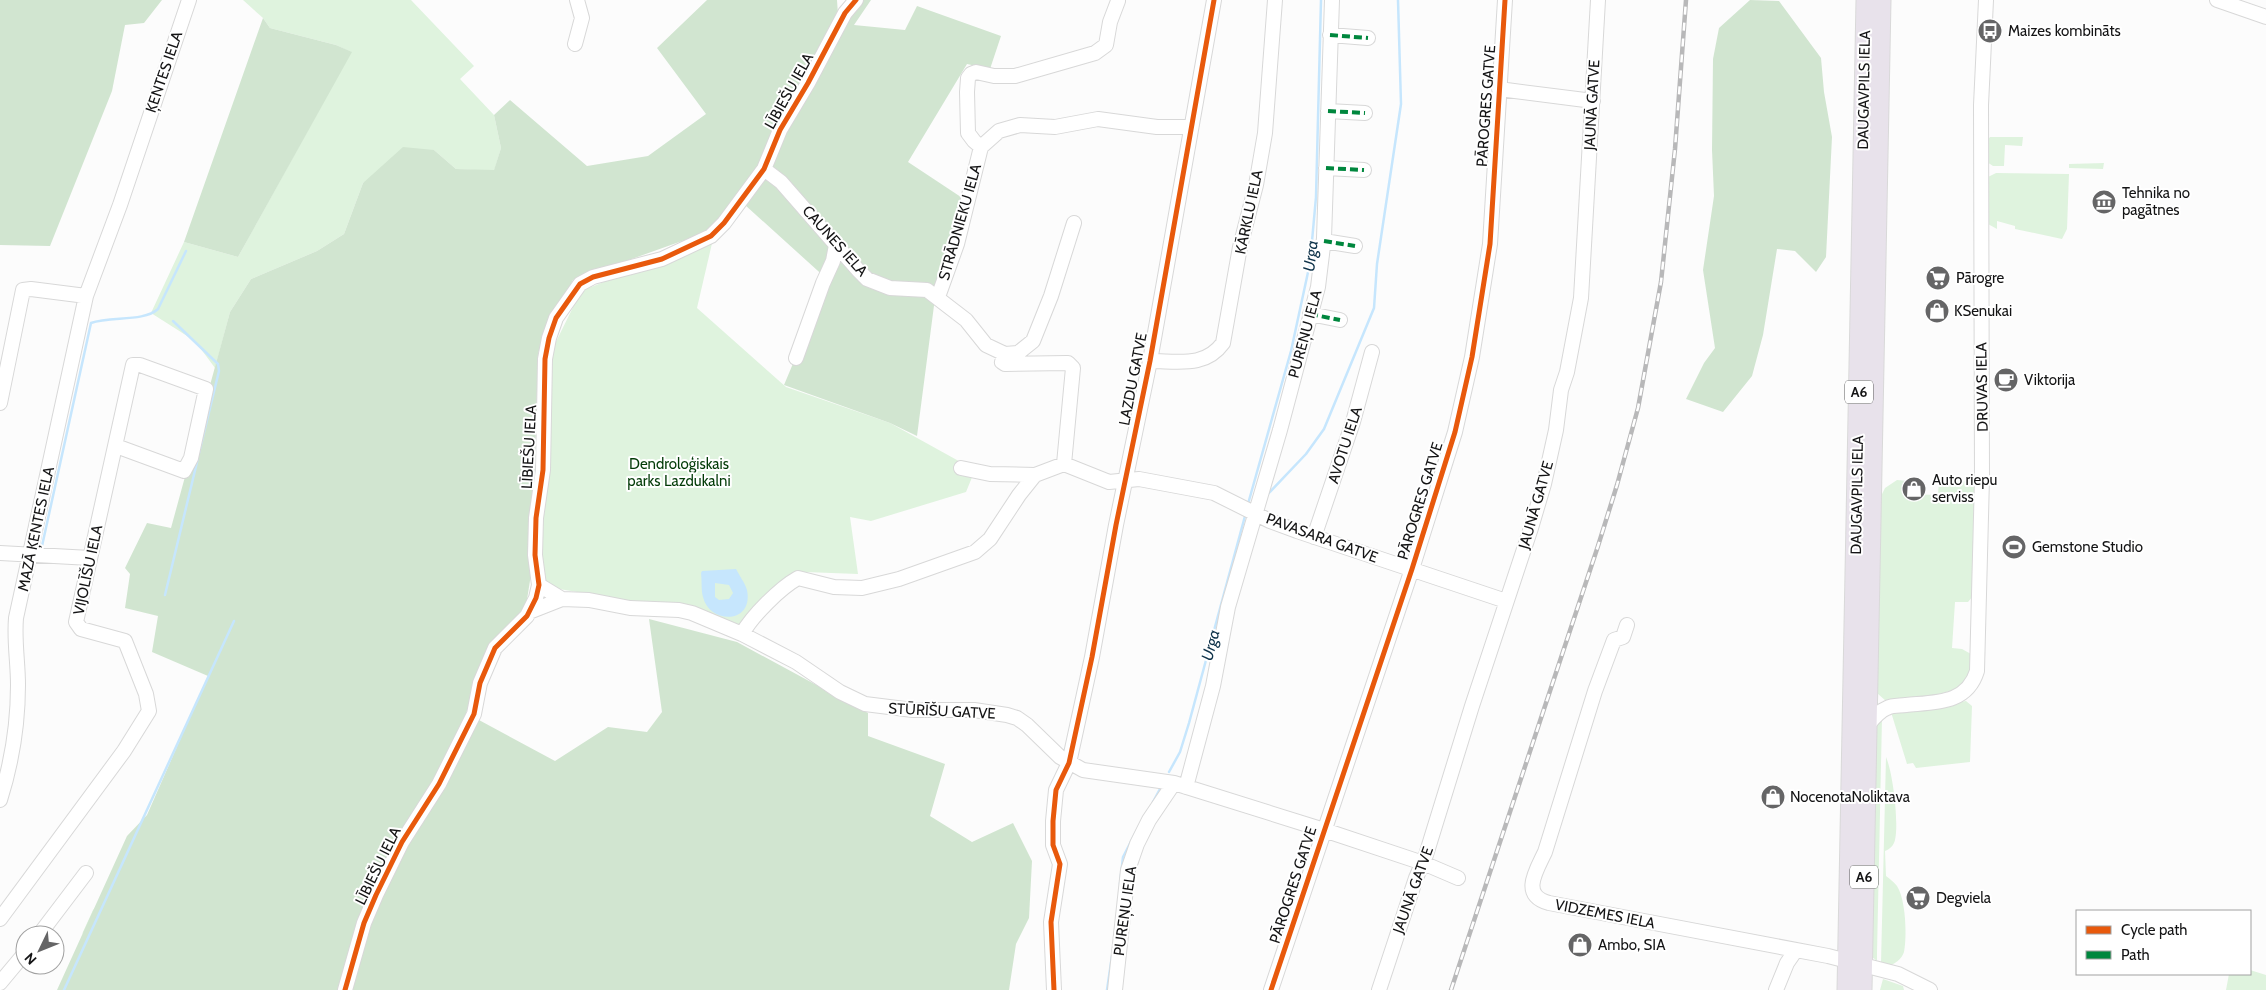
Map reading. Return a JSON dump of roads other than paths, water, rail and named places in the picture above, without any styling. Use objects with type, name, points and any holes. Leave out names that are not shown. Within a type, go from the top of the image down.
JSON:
[{"type":"highway","name":"DAUGAVPILS IELA","points":[[1862,990],[1855,964],[1866,0]]},
{"type":"highway","name":"DAUGAVPILS IELA","points":[[1847,990],[1855,964],[1867,726],[1881,0]]},
{"type":"street","name":"ĶENTES IELA","points":[[99,260],[120,205],[189,0]]},
{"type":"street","points":[[575,44],[582,18],[577,0]]},
{"type":"street","name":"LĪBIEŠU IELA","points":[[345,990],[364,923],[376,895],[402,842],[439,784],[474,714],[480,683],[495,648],[530,612],[539,585],[535,555],[536,518],[543,470],[545,359],[549,338],[556,318],[580,284],[593,277],[662,259],[711,236],[724,223],[764,169],[780,130],[808,83],[845,13],[856,0]]},
{"type":"street","name":"LAZDU GATVE","points":[[1054,990],[1051,922],[1060,864],[1053,844],[1056,790],[1069,762],[1092,657],[1124,482],[1150,361],[1214,0]]},
{"type":"street","name":"KĀRKLU IELA","points":[[1150,361],[1205,360],[1216,352],[1223,343],[1240,247],[1256,185],[1265,133],[1275,0]]},
{"type":"street","name":"PUREŅU IELA","points":[[1115,990],[1128,870],[1149,820],[1180,785],[1213,686],[1249,510],[1280,430],[1321,273],[1324,241],[1332,0]]},
{"type":"street","name":"PĀROGRES GATVE","points":[[1272,990],[1412,569],[1455,432],[1482,306],[1490,244],[1504,0]]},
{"type":"street","name":"JAUNĀ GATVE","points":[[1379,990],[1416,878],[1423,863],[1544,484],[1580,298],[1598,0]]},
{"type":"street","name":"DRUVAS IELA","points":[[1889,707],[1958,697],[1968,690],[1977,670],[1982,478],[1981,105],[1986,0]]},
{"type":"street","points":[[2217,0],[2266,17]]},
{"type":"street","points":[[1118,1],[1110,22],[1106,45],[1095,53],[1015,76],[994,76],[976,72],[971,74],[968,78],[966,92],[968,133],[974,141],[982,146],[999,131],[1020,125],[1055,126],[1098,119],[1157,127],[1191,127]]},
{"type":"street","points":[[1330,36],[1368,38]]},
{"type":"street","points":[[1499,89],[1593,101]]},
{"type":"street","points":[[1328,111],[1365,113]]},
{"type":"street","name":"STRĀDNIEKU IELA","points":[[938,297],[957,244],[982,146]]},
{"type":"street","points":[[1326,168],[1364,170]]},
{"type":"street","name":"CAUNES IELA","points":[[764,169],[781,182],[868,279],[890,288],[927,290],[970,324],[986,345],[1005,354],[1002,362],[1005,364],[1068,363],[1072,368],[1064,464]]},
{"type":"street","points":[[1005,354],[1018,353],[1033,341],[1052,296],[1074,223]]},
{"type":"street","points":[[1324,241],[1355,246]]},
{"type":"street","points":[[796,358],[823,283],[833,261],[836,244]]},
{"type":"street","name":"MAZĀ ĶENTES IELA","points":[[0,800],[16,732],[18,682],[15,631],[86,296],[99,260]]},
{"type":"street","points":[[0,403],[23,290],[31,289],[86,296]]},
{"type":"street","points":[[1310,314],[1340,320]]},
{"type":"street","name":"AVOTU IELA","points":[[1314,537],[1353,422],[1372,352]]},
{"type":"street","name":"VIJOLĪŠU IELA","points":[[0,919],[124,751],[149,711],[146,694],[125,641],[81,629],[77,625],[133,365],[140,365],[206,389],[191,458],[184,471],[116,446]]},
{"type":"street","points":[[961,468],[990,474],[1035,475],[1064,464]]},
{"type":"street","name":"PAVASARA GATVE","points":[[1064,464],[1109,482],[1139,479],[1196,488],[1214,493],[1270,521],[1506,601]]},
{"type":"street","points":[[742,634],[748,623],[789,582],[798,578],[834,587],[862,588],[899,579],[975,552],[990,539],[1019,494],[1035,475]]},
{"type":"street","points":[[0,552],[90,558]]},
{"type":"street","name":"STŪRĪŠU GATVE","points":[[539,585],[562,599],[589,600],[630,608],[679,610],[692,613],[742,634],[796,662],[840,692],[865,704],[912,710],[974,710],[1017,718],[1069,762],[1083,770],[1180,785],[1423,863],[1458,878]]},
{"type":"street","points":[[530,612],[562,599]]},
{"type":"street","name":"VIDZEMES IELA","points":[[1627,625],[1623,637],[1614,640],[1600,678],[1544,852],[1537,868],[1532,885],[1533,894],[1539,900],[1549,903],[1828,956],[1898,974],[1921,988]]},
{"type":"street","points":[[1867,726],[1878,714],[1889,707],[1875,698],[1868,688]]},
{"type":"street","points":[[47,925],[86,874]]},
{"type":"street","points":[[1776,990],[1787,963],[1796,950]]},
{"type":"street","points":[[0,983],[15,965]]},
{"type":"water","points":[[736,569],[747,590],[747,601],[744,610],[738,615],[730,617],[721,616],[713,612],[707,606],[703,597],[702,571]],"holes":[[[715,583],[729,585],[733,593],[729,599],[719,600],[715,597]]]},
{"type":"waterway","name":"Urga","points":[[1248,504],[1291,351],[1310,263],[1316,197],[1321,0]]},
{"type":"waterway","points":[[1267,495],[1306,454],[1324,429],[1374,308],[1377,264],[1401,104],[1398,0]]},
{"type":"waterway","points":[[42,546],[91,323],[144,316],[158,309],[186,251]]},
{"type":"waterway","points":[[173,321],[218,364],[219,371],[199,453]]},
{"type":"waterway","points":[[165,595],[198,458]]},
{"type":"waterway","name":"Urga","points":[[1169,772],[1180,752],[1189,723],[1245,516]]},
{"type":"waterway","points":[[64,990],[234,621]]},
{"type":"waterway","name":"Urga","points":[[1153,802],[1161,787]]},
{"type":"waterway","name":"Urga","points":[[1120,884],[1123,857],[1139,826]]},
{"type":"waterway","name":"Urga","points":[[1107,990],[1112,956]]},
{"type":"railway","points":[[1451,990],[1598,546],[1638,408],[1661,282],[1675,149],[1686,0]]},
{"type":"place","name":"Maizes kombināts","points":[[1990,31]]},
{"type":"place","name":"Tehnika no pagātnes","points":[[2104,202]]},
{"type":"place","name":"Pārogre","points":[[1938,278]]},
{"type":"place","name":"KSenukai","points":[[1937,311]]},
{"type":"place","name":"Viktorija","points":[[2006,380]]},
{"type":"place","name":"Auto riepu serviss","points":[[1914,489]]},
{"type":"place","name":"Gemstone Studio","points":[[2014,547]]},
{"type":"place","name":"NocenotaNoliktava","points":[[1773,797]]},
{"type":"place","name":"Degviela","points":[[1918,898]]},
{"type":"place","name":"Ambo, SIA","points":[[1580,945]]},
{"type":"park label","name":"Dendroloģiskais parks Lazdukalni","points":[[679,472]]}]
